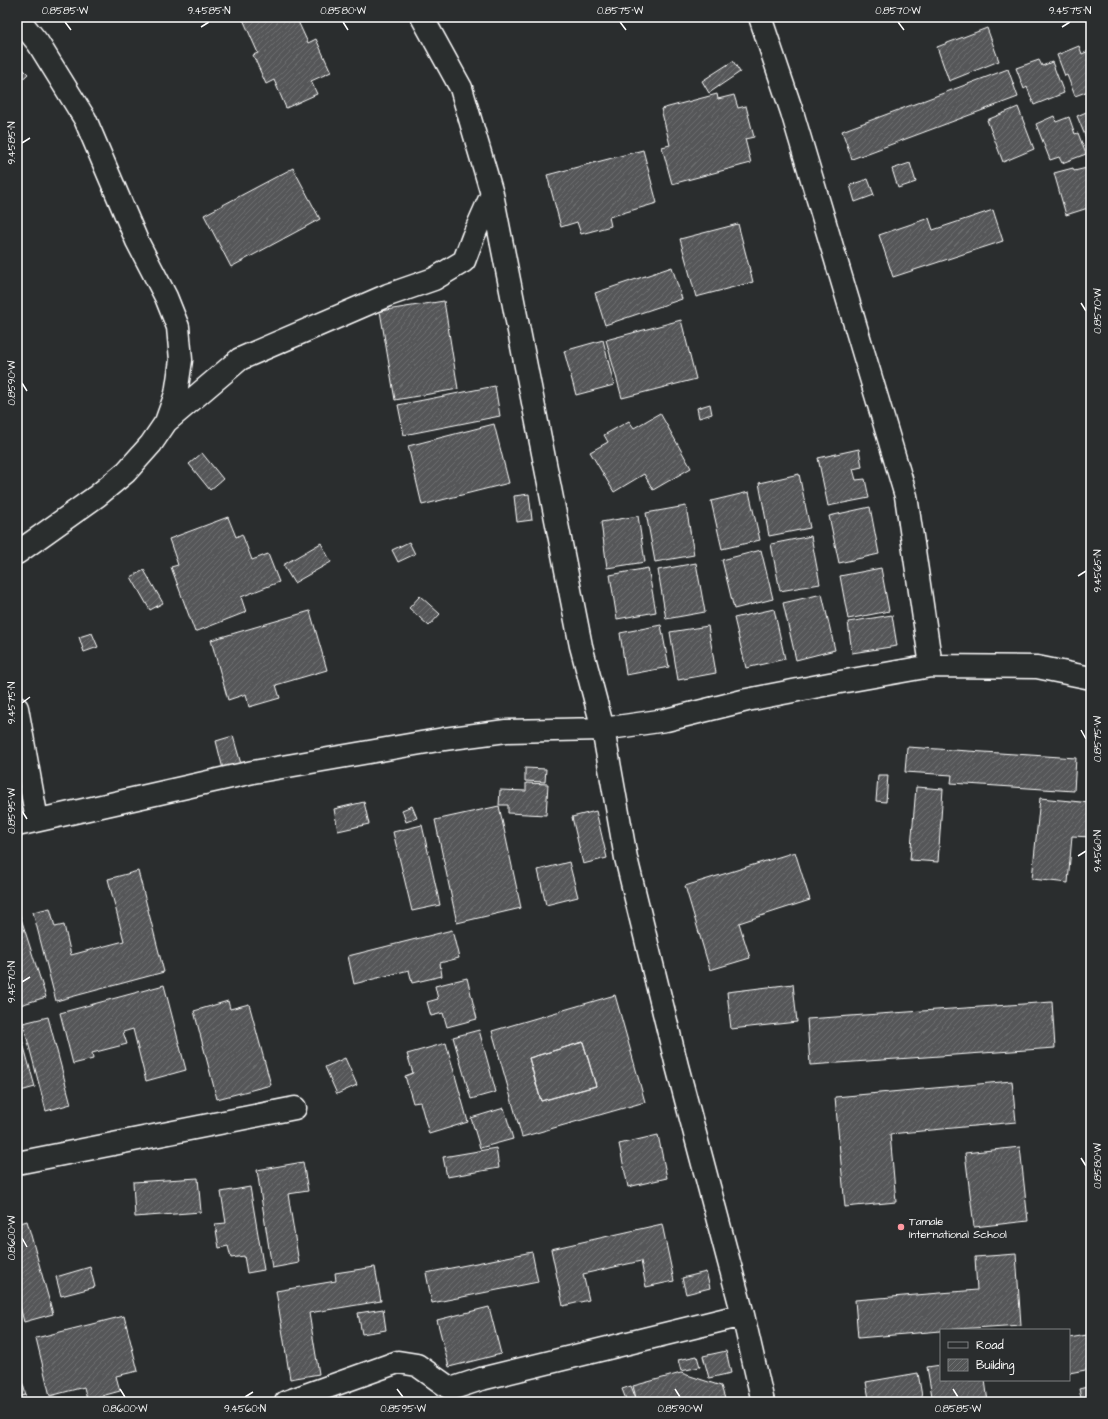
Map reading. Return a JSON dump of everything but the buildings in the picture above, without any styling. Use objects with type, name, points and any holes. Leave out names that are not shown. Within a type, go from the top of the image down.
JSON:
[{"type":"street","points":[[17,17],[38,43],[85,119],[137,241],[166,297],[178,327],[180,367],[176,394],[166,422]]},
{"type":"street","points":[[422,17],[461,88],[492,194],[581,646],[603,729],[626,858],[677,1066],[743,1315],[763,1402]]},
{"type":"street","points":[[760,17],[795,120],[906,496],[931,666]]},
{"type":"street","points":[[17,553],[97,496],[126,472],[150,444],[166,422],[240,360],[388,295],[434,279],[464,261],[492,194]]},
{"type":"street","points":[[17,708],[27,823],[253,772],[444,739],[506,731],[603,729],[666,720],[747,700],[931,666],[1037,667],[1091,678]]},
{"type":"street","points":[[17,1162],[295,1108]]},
{"type":"street","points":[[286,1402],[398,1362],[417,1365],[451,1395],[481,1379],[743,1315]]},
{"type":"place","name":"Tamale International School","points":[[901,1227]]}]
